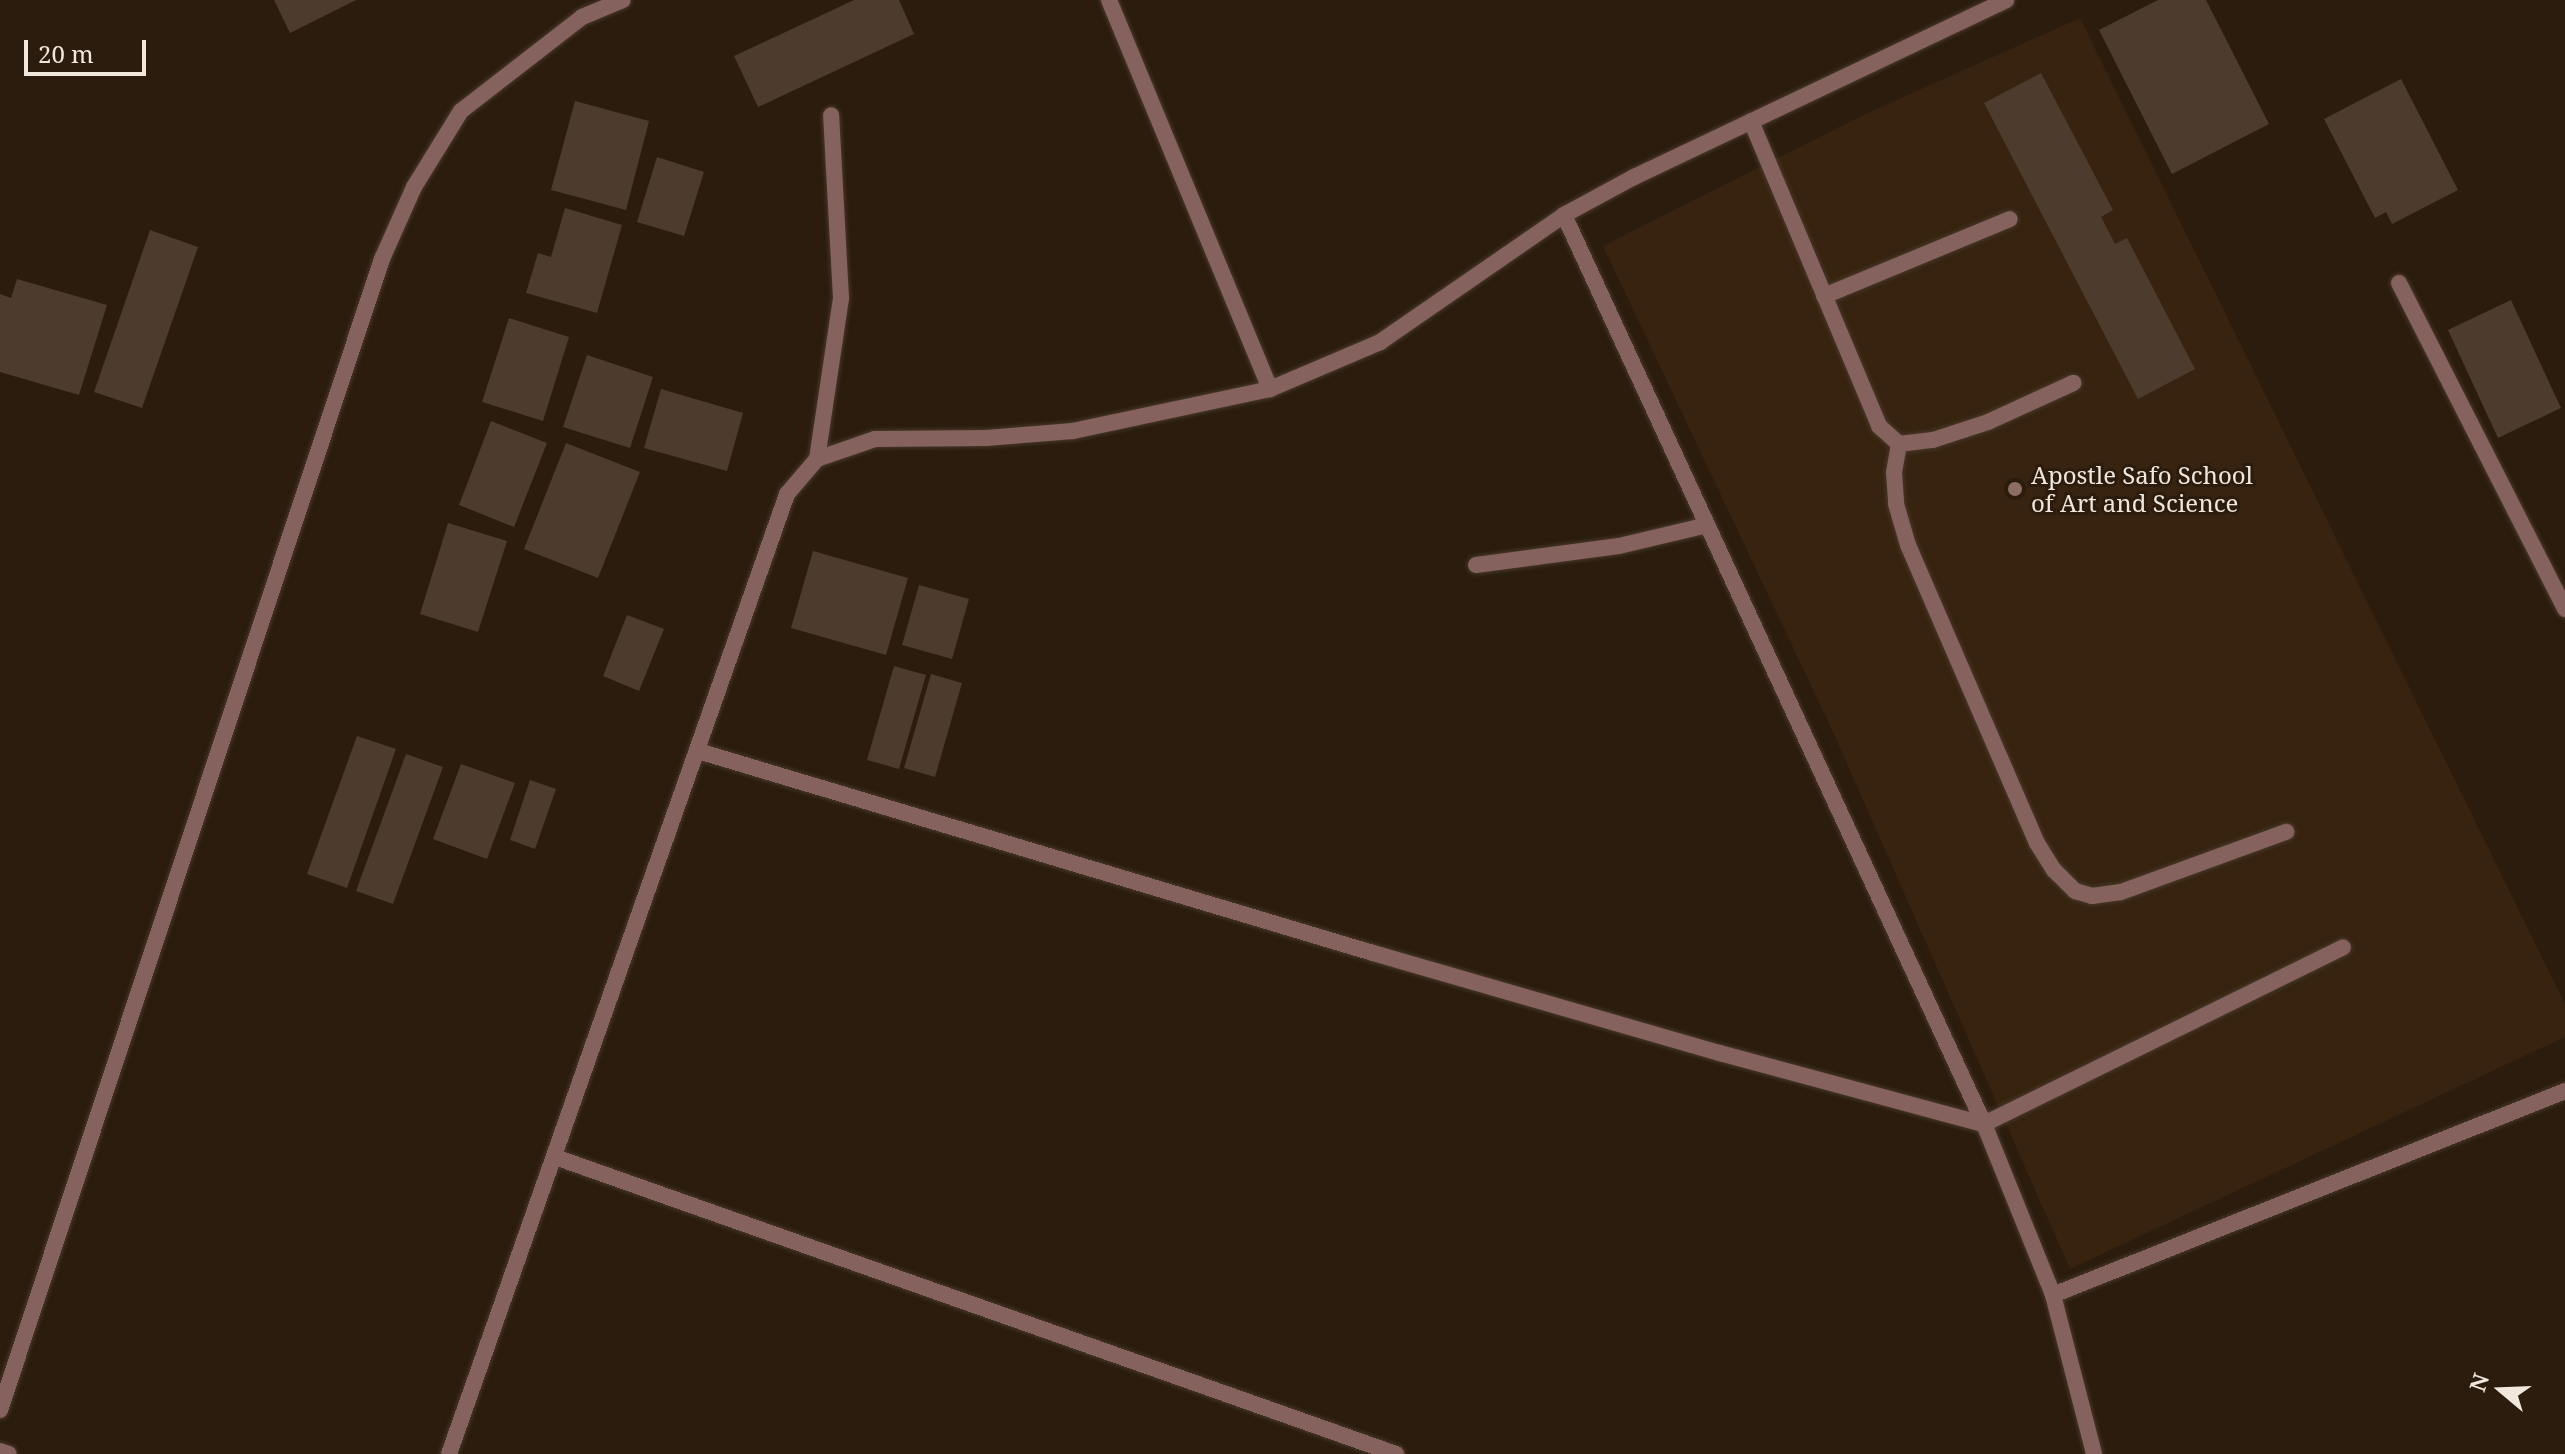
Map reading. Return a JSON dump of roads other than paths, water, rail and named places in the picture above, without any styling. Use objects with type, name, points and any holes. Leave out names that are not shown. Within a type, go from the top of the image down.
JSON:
[{"type":"street","points":[[0,1410],[382,259],[414,187],[461,111],[582,17],[623,0]]},
{"type":"street","points":[[1109,0],[1270,389]]},
{"type":"street","points":[[449,1454],[787,494],[817,459],[875,439],[986,438],[1073,431],[1270,389],[1380,342],[1564,215],[1751,121],[2006,0]]},
{"type":"street","points":[[817,459],[841,298],[831,115]]},
{"type":"street","points":[[1751,121],[1879,426],[1899,444],[1933,440],[1988,422],[2073,383]]},
{"type":"street","points":[[1564,215],[1984,1124],[2053,1295],[2094,1454]]},
{"type":"street","points":[[1824,296],[2010,219]]},
{"type":"street","points":[[2399,283],[2565,609]]},
{"type":"street","points":[[1899,444],[1894,472],[1896,504],[1908,545],[2037,843],[2054,870],[2075,891],[2092,896],[2121,892],[2286,832]]},
{"type":"street","points":[[1476,565],[1619,546],[1708,525]]},
{"type":"street","points":[[698,751],[1388,958],[1720,1053],[1984,1124],[2343,947]]},
{"type":"street","points":[[2053,1295],[2565,1091]]},
{"type":"street","points":[[555,1157],[1396,1454]]},
{"type":"street","points":[[0,1451],[9,1454]]},
{"type":"place","name":"Apostle Safo School of Art and Science","points":[[2015,489]]}]
